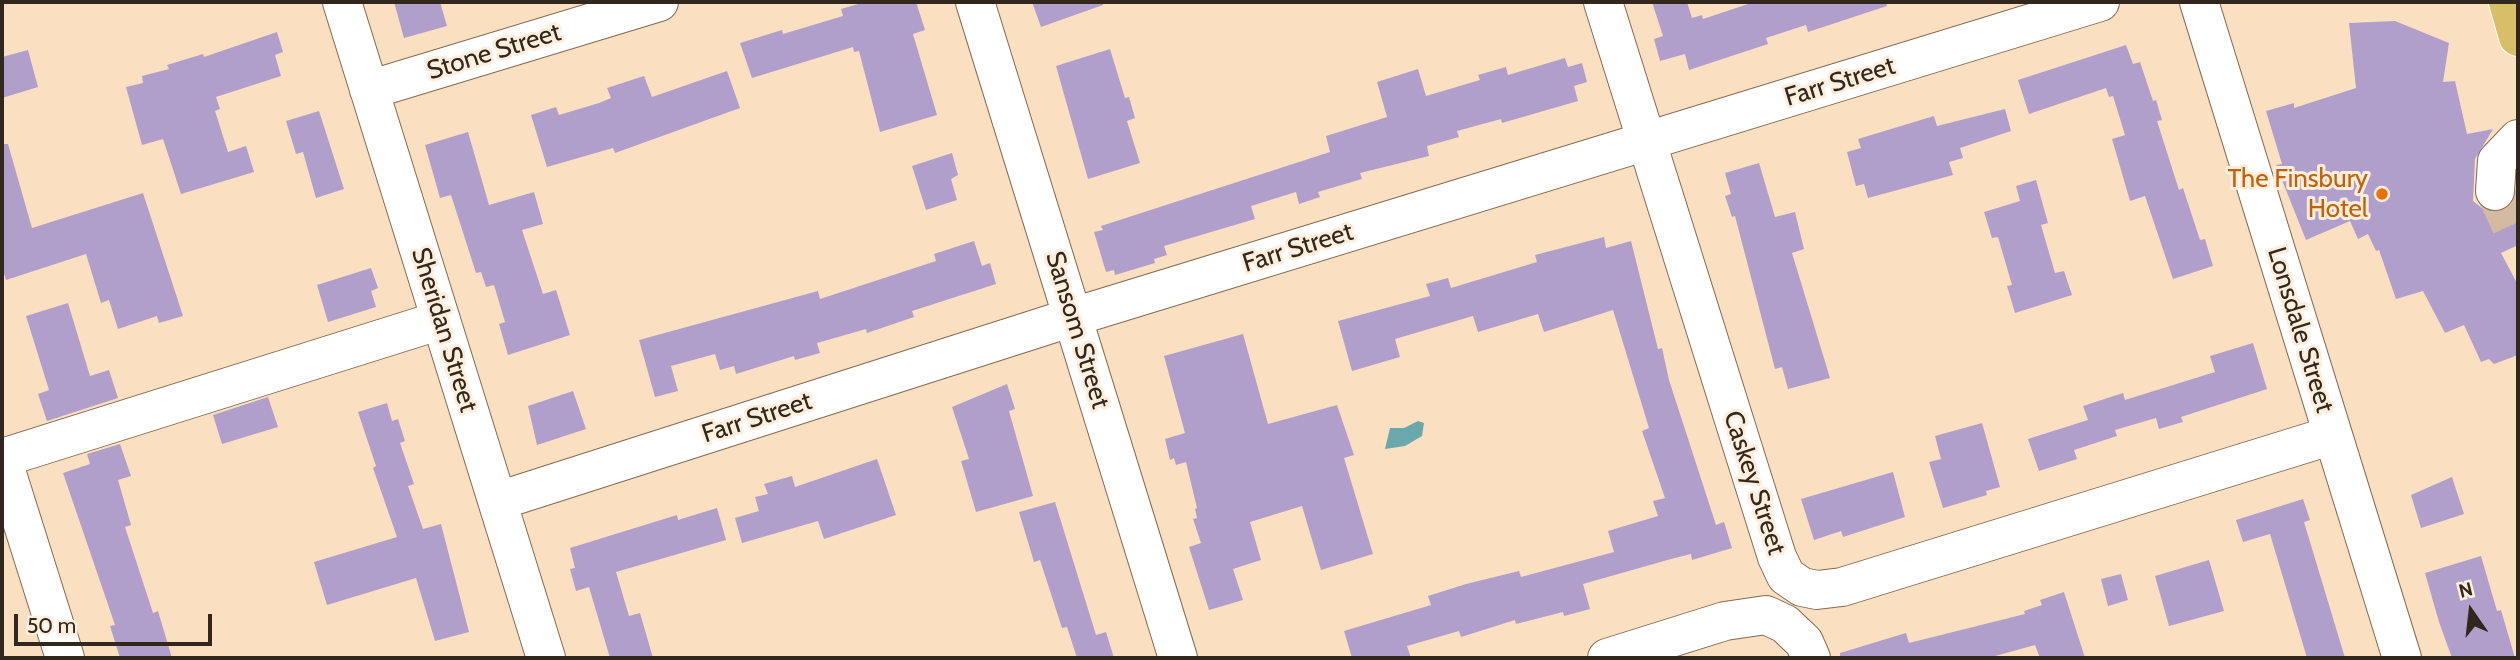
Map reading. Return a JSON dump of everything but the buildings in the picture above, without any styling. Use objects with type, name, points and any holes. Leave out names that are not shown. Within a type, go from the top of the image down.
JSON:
[{"type":"main road","points":[[2508,2],[2518,37]]},
{"type":"street","name":"Sheridan Street","points":[[342,2],[546,658]]},
{"type":"street","name":"Stone Street","points":[[369,90],[659,2]]},
{"type":"street","name":"Sansom Street","points":[[975,2],[1178,658]]},
{"type":"street","name":"Caskey Street","points":[[1603,2],[1777,557],[1786,576],[1802,587],[1817,590],[1842,587],[2333,435]]},
{"type":"street","name":"Farr Street","points":[[498,501],[1073,317],[2100,2]]},
{"type":"street","name":"Lonsdale Street","points":[[2199,2],[2402,658]]},
{"type":"street","points":[[2495,191],[2497,161],[2518,139]]},
{"type":"street","points":[[65,658],[2,458],[441,320]]},
{"type":"street","points":[[1607,658],[1725,621],[1766,615],[1785,624],[1804,642],[1811,658]]},
{"type":"water","points":[[1418,421],[1424,423],[1422,436],[1405,446],[1385,449],[1390,428],[1404,428]]},
{"type":"tunnel","points":[[2495,191],[2518,241]]},
{"type":"place","name":"The Finsbury Hotel","points":[[2382,194]]}]
